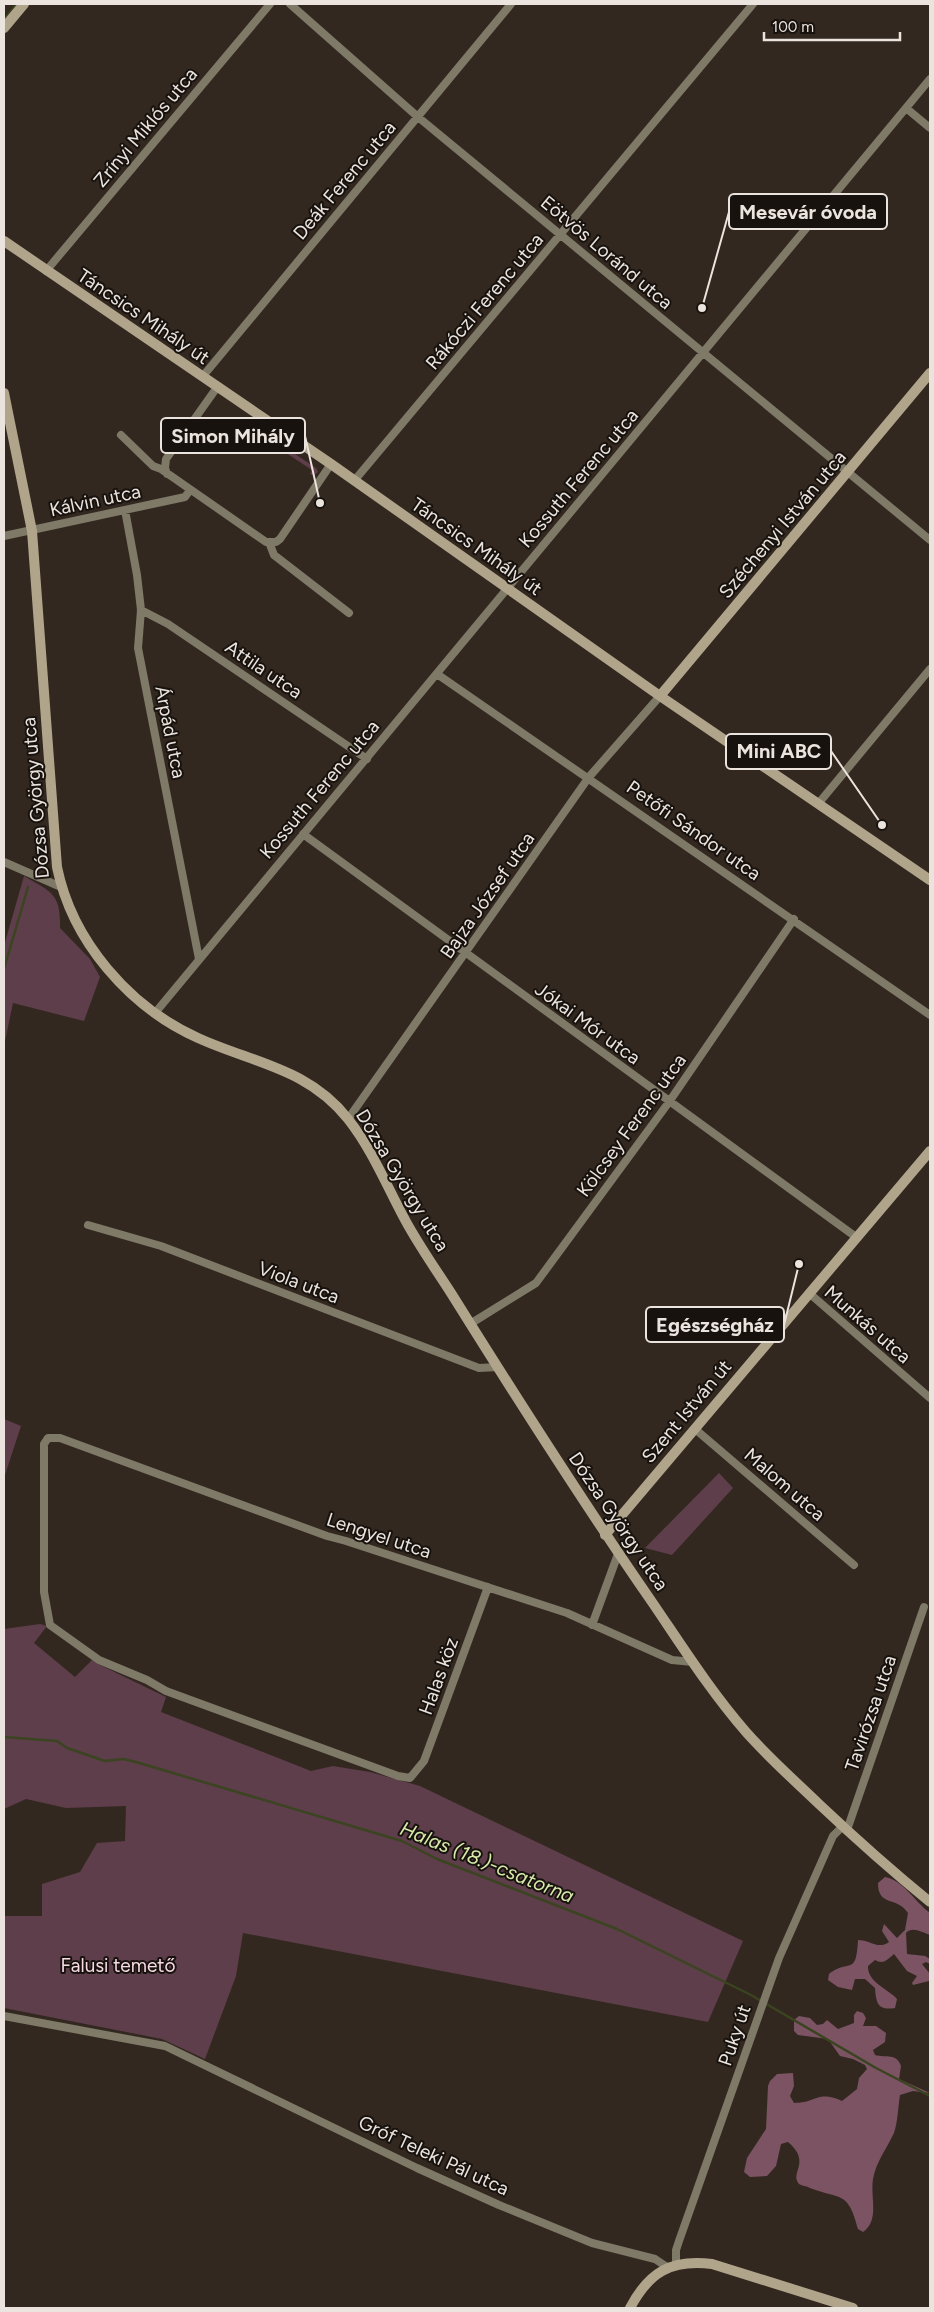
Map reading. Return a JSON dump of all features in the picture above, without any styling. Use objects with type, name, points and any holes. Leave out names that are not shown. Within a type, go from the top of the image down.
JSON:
[{"type":"main road","points":[[4,28],[24,4]]},
{"type":"main road","name":"Táncsics Mihály út","points":[[4,241],[46,272],[218,386],[660,696],[930,880]]},
{"type":"main road","name":"Széchenyi István utca","points":[[660,696],[930,374]]},
{"type":"main road","name":"Dózsa György utca","points":[[4,393],[32,531],[54,835],[61,887],[66,903],[82,936],[115,976],[155,1013],[199,1038],[282,1069],[307,1081],[326,1096],[348,1119],[365,1143],[406,1221],[470,1324],[605,1535],[693,1662],[743,1729],[773,1762],[901,1879],[930,1902]]},
{"type":"main road","name":"Szent István út","points":[[605,1535],[930,1151]]},
{"type":"main road","points":[[630,2308],[649,2280],[672,2265],[693,2261],[712,2264],[853,2308]]},
{"type":"street","name":"Zrínyi Miklós utca","points":[[46,272],[270,4]]},
{"type":"street","name":"Eötvös Loránd utca","points":[[290,4],[418,117],[703,353],[848,470],[930,540]]},
{"type":"street","name":"Deák Ferenc utca","points":[[203,376],[511,4]]},
{"type":"street","name":"Rákóczi Ferenc utca","points":[[354,481],[753,4]]},
{"type":"street","name":"Kossuth Ferenc utca","points":[[155,1013],[930,79]]},
{"type":"street","points":[[906,108],[930,128]]},
{"type":"street","points":[[167,474],[165,468],[166,459],[218,386]]},
{"type":"street","points":[[121,435],[153,466],[262,541],[269,542],[276,542],[280,539],[331,464]]},
{"type":"street","name":"Kálvin utca","points":[[4,536],[185,497],[190,490]]},
{"type":"street","name":"Árpád utca","points":[[125,510],[137,575],[141,610],[138,648],[199,959]]},
{"type":"street","points":[[269,542],[274,555],[349,613]]},
{"type":"street","name":"Attila utca","points":[[141,610],[168,624],[367,759]]},
{"type":"street","points":[[818,804],[930,669]]},
{"type":"street","name":"Petőfi Sándor utca","points":[[438,674],[930,1015]]},
{"type":"street","name":"Bajza József utca","points":[[348,1119],[589,777],[660,696]]},
{"type":"street","name":"Jókai Mór utca","points":[[303,834],[856,1237]]},
{"type":"street","points":[[4,862],[61,887]]},
{"type":"street","name":"Kölcsey Ferenc utca","points":[[470,1324],[536,1283],[669,1102],[794,919]]},
{"type":"street","name":"Viola utca","points":[[88,1225],[161,1246],[479,1368],[498,1367]]},
{"type":"street","name":"Munkás utca","points":[[808,1293],[930,1398]]},
{"type":"street","name":"Malom utca","points":[[695,1429],[854,1565]]},
{"type":"street","name":"Lengyel utca","points":[[415,1774],[410,1778],[398,1776],[338,1752],[187,1700],[166,1691],[148,1680],[99,1661],[50,1625],[44,1592],[43,1468],[44,1444],[48,1438],[54,1436],[327,1536],[567,1613],[672,1660],[693,1662]]},
{"type":"street","points":[[592,1625],[618,1554]]},
{"type":"street","name":"Halas köz","points":[[415,1774],[424,1761],[488,1587]]},
{"type":"street","name":"Tavirózsa utca","points":[[845,1828],[924,1607]]},
{"type":"street","name":"Puky út","points":[[672,2265],[679,2240],[779,1958],[833,1836],[845,1828]]},
{"type":"street","name":"Gróf Teleki Pál utca","points":[[4,2016],[165,2046],[416,2168],[491,2202],[592,2243],[656,2259],[672,2265]]},
{"type":"green space","points":[[262,432],[316,468],[318,472],[314,475],[310,474],[312,470],[265,439],[262,443],[257,439]]},
{"type":"green space","points":[[24,876],[48,890],[56,900],[59,907],[60,928],[90,959],[100,977],[84,1021],[13,1003],[4,1046],[4,946]]},
{"type":"green space","points":[[4,1419],[21,1426],[4,1478]]},
{"type":"green space","points":[[719,1473],[733,1488],[672,1555],[645,1548]]},
{"type":"green space","name":"Falusi temető","points":[[40,1624],[47,1626],[34,1643],[75,1677],[93,1659],[98,1664],[166,1697],[161,1712],[311,1771],[333,1766],[370,1772],[420,1786],[743,1941],[708,2022],[243,1933],[236,1976],[205,2059],[162,2039],[4,2008],[4,1916],[42,1916],[42,1884],[80,1872],[97,1843],[125,1841],[126,1806],[66,1808],[26,1799],[4,1809],[4,1629]]},
{"type":"shaded area","points":[[885,1877],[898,1882],[930,1913],[930,1935],[914,1930],[906,1933],[907,1954],[925,1956],[930,1959],[930,1964],[926,1962],[922,1964],[930,1974],[929,1981],[913,1985],[912,1983],[917,1976],[907,1971],[894,1954],[886,1961],[875,1960],[868,1966],[874,1981],[897,1999],[895,2008],[889,2009],[879,2005],[875,1988],[865,1979],[855,1979],[852,1990],[838,1987],[828,1980],[829,1974],[836,1969],[851,1965],[856,1959],[858,1940],[878,1945],[889,1942],[882,1931],[884,1924],[897,1938],[905,1930],[908,1913],[904,1908],[885,1899],[879,1890],[878,1883]]},
{"type":"shaded area","points":[[857,2011],[863,2013],[866,2018],[863,2026],[876,2026],[886,2033],[885,2042],[873,2050],[875,2055],[897,2059],[901,2066],[899,2079],[930,2093],[913,2091],[900,2095],[894,2133],[874,2173],[872,2186],[873,2215],[868,2227],[863,2232],[858,2229],[851,2208],[842,2198],[799,2184],[796,2176],[799,2166],[798,2155],[788,2142],[781,2144],[776,2166],[767,2176],[750,2177],[744,2172],[747,2158],[766,2129],[768,2086],[777,2074],[793,2073],[794,2086],[790,2096],[794,2103],[822,2097],[842,2101],[857,2089],[859,2078],[867,2069],[865,2065],[853,2059],[840,2056],[828,2039],[798,2035],[794,2031],[794,2020],[799,2016],[810,2018],[817,2025],[823,2024],[827,2020],[838,2029],[854,2023],[854,2015]]},
{"type":"waterway","points":[[4,20],[17,4]]},
{"type":"waterway","points":[[4,969],[28,887]]},
{"type":"waterway","name":"Halas (18.)-csatorna","points":[[4,1737],[57,1741],[67,1748],[105,1761],[123,1759],[136,1762],[402,1841],[437,1859],[617,1929],[751,1995],[876,2068],[930,2096]]},
{"type":"place","name":"Mesevár óvoda","points":[[702,308]]},
{"type":"place","name":"Simon Mihály","points":[[320,503]]},
{"type":"place","name":"Mini ABC","points":[[882,825]]},
{"type":"place","name":"Egészségház","points":[[799,1264]]}]
